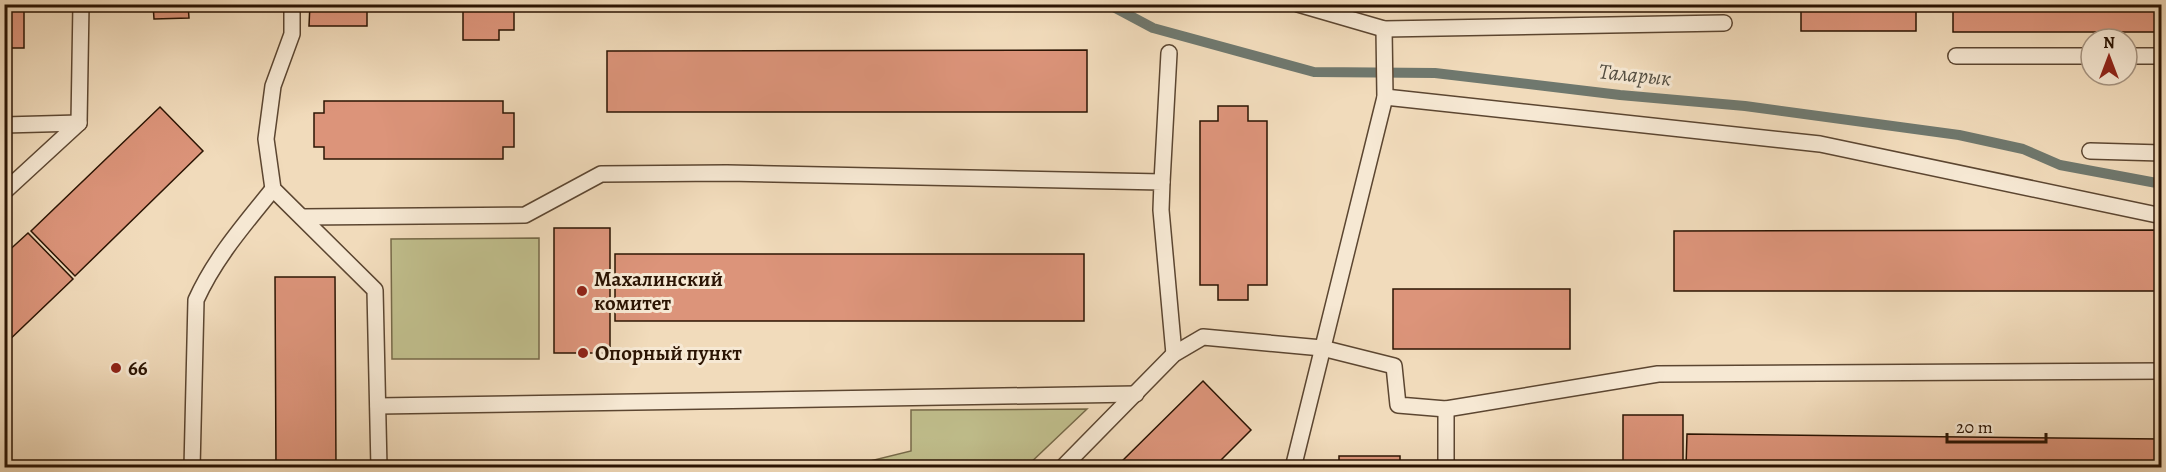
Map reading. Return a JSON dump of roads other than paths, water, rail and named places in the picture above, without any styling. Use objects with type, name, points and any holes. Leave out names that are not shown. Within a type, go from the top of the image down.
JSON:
[{"type":"lane","points":[[4,192],[79,123],[81,4]]},
{"type":"lane","points":[[292,4],[292,34],[273,86],[266,139],[273,189],[375,290],[379,468]]},
{"type":"lane","points":[[1298,4],[1384,29],[1724,23]]},
{"type":"lane","points":[[1293,468],[1385,97],[1384,29]]},
{"type":"lane","points":[[1169,53],[1161,210],[1174,354]]},
{"type":"lane","points":[[1956,57],[2079,57]]},
{"type":"lane","points":[[2139,57],[2162,57]]},
{"type":"lane","points":[[1385,97],[1820,144],[2162,216]]},
{"type":"lane","points":[[4,125],[79,123]]},
{"type":"lane","points":[[2090,151],[2162,153]]},
{"type":"lane","points":[[302,217],[525,215],[601,174],[727,173],[1162,182]]},
{"type":"lane","points":[[192,468],[196,300],[207,275],[227,245],[273,189]]},
{"type":"lane","points":[[1062,468],[1174,354],[1203,337],[1322,348],[1394,366],[1398,405],[1446,409],[1658,374],[2162,371]]},
{"type":"lane","points":[[378,406],[1136,394]]},
{"type":"lane","points":[[1446,409],[1446,468]]},
{"type":"waterway","name":"Таларык","points":[[1108,4],[1153,28],[1314,72],[1435,73],[1620,95],[1745,106],[1959,135],[2023,149],[2060,165],[2162,184]]},
{"type":"place","name":"Махалинский комитет","points":[[582,291]]},
{"type":"place","name":"Опорный пункт","points":[[583,353]]},
{"type":"place","name":"66","points":[[116,368]]}]
